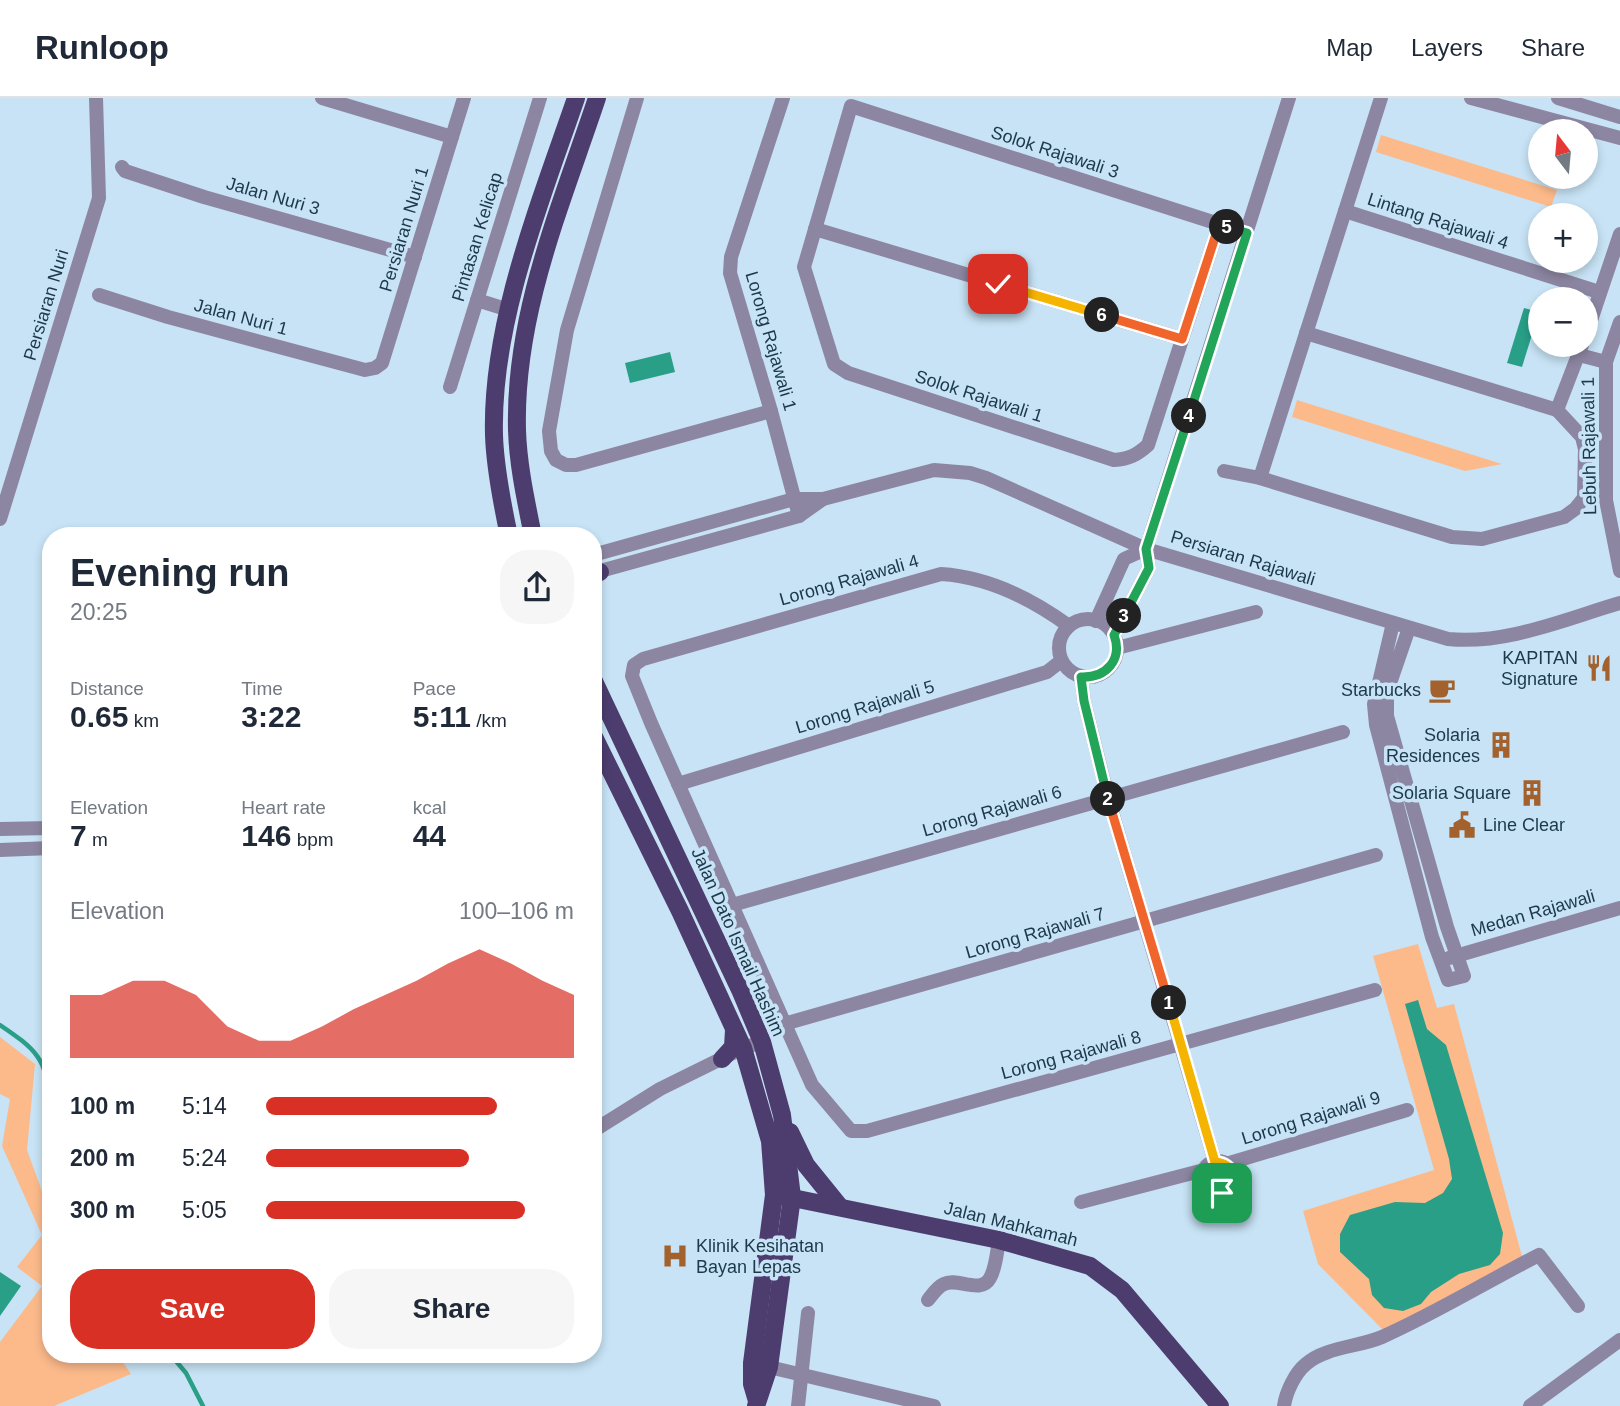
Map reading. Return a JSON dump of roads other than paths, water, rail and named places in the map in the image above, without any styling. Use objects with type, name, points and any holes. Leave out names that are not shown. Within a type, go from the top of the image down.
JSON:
[{"type":"main road","points":[[508,527],[496,463],[494,435],[495,404],[509,310],[519,265],[576,98]]},
{"type":"main road","points":[[533,527],[517,428],[524,333],[539,269],[597,98]]},
{"type":"main road","name":"Jalan Dato Ismail Hashim","points":[[602,698],[741,992],[762,1042],[782,1115],[792,1197],[769,1367],[756,1404]]},
{"type":"main road","name":"Jalan Dato Ismail Hashim","points":[[602,753],[680,911],[743,1048],[770,1141],[774,1195],[752,1363],[756,1404]]},
{"type":"main road","points":[[734,1030],[733,1046],[722,1059],[738,1062],[749,1072]]},
{"type":"main road","points":[[782,1115],[806,1165],[840,1207]]},
{"type":"main road","name":"Jalan Mahkamah","points":[[774,1195],[999,1240],[1090,1266],[1122,1290],[1220,1406]]},
{"type":"street","name":"Persiaran Nuri","points":[[0,519],[99,198],[96,98]]},
{"type":"street","points":[[322,98],[452,137]]},
{"type":"street","name":"Persiaran Nuri 1","points":[[375,368],[382,363],[464,98]]},
{"type":"street","name":"Pintasan Kelicap","points":[[450,387],[540,98]]},
{"type":"street","points":[[637,98],[567,330],[550,431],[551,451],[556,460],[565,465],[576,465],[771,411]]},
{"type":"street","name":"Lorong Rajawali 1","points":[[783,98],[731,257],[730,273],[799,516]]},
{"type":"street","points":[[1115,642],[1149,568],[1146,549],[1289,98]]},
{"type":"street","points":[[1259,478],[1381,98]]},
{"type":"street","points":[[1471,98],[1620,138]]},
{"type":"street","points":[[1558,98],[1620,117]]},
{"type":"street","name":"Solok Rajawali 3","points":[[851,106],[1247,233]]},
{"type":"street","name":"Solok Rajawali 1","points":[[851,106],[804,267],[834,364],[848,373],[1114,460],[1135,456],[1148,445],[1219,225]]},
{"type":"street","name":"Jalan Nuri 3","points":[[122,167],[125,171],[204,197],[415,257]]},
{"type":"street","name":"Lintang Rajawali 4","points":[[1345,211],[1600,292]]},
{"type":"street","points":[[815,229],[1182,339]]},
{"type":"street","points":[[1598,298],[1620,234]]},
{"type":"street","name":"Jalan Nuri 1","points":[[99,295],[168,317],[365,370],[375,368]]},
{"type":"street","points":[[477,300],[509,310]]},
{"type":"street","name":"Lebuh Rajawali 1","points":[[1620,322],[1606,362],[1606,500],[1620,571]]},
{"type":"street","points":[[1224,471],[1259,478],[1452,537],[1482,539],[1564,517],[1584,498],[1585,449],[1582,437],[1557,410],[1306,333]]},
{"type":"street","points":[[1557,410],[1577,357]]},
{"type":"street","points":[[1595,357],[1606,362]]},
{"type":"street","name":"Persiaran Rajawali","points":[[602,567],[794,499],[824,499],[934,470],[970,473],[986,478],[1146,549],[1448,639],[1493,639],[1620,603]]},
{"type":"street","name":"Persiaran Rajawali","points":[[602,567],[799,516],[824,499]]},
{"type":"street","points":[[1096,621],[1124,558],[1146,549]]},
{"type":"street","name":"Lorong Rajawali 4","points":[[678,784],[632,677],[634,665],[643,659],[941,574],[962,575],[991,584],[1041,605],[1069,626]]},
{"type":"street","points":[[1115,642],[1256,612]]},
{"type":"street","points":[[1087,620],[1096,621],[1109,629],[1115,642],[1116,657],[1106,671],[1090,677],[1081,677],[1073,674],[1061,661],[1059,642],[1069,626],[1087,620]]},
{"type":"street","points":[[1393,624],[1374,704],[1376,725],[1432,937],[1448,980],[1464,976],[1457,956]]},
{"type":"street","name":"Medan Rajawali","points":[[1409,628],[1387,692],[1387,716],[1457,956]]},
{"type":"street","name":"Lorong Rajawali 5","points":[[678,784],[1047,672],[1061,661]]},
{"type":"street","points":[[1081,677],[1084,701],[1108,798],[1215,1165]]},
{"type":"street","name":"Lorong Rajawali 6","points":[[732,905],[1342,732]]},
{"type":"street","points":[[678,784],[784,1024]]},
{"type":"street","points":[[0,829],[42,828]]},
{"type":"street","points":[[0,850],[42,848]]},
{"type":"street","name":"Lorong Rajawali 7","points":[[784,1024],[1376,855]]},
{"type":"street","name":"Medan Rajawali","points":[[1440,960],[1620,908]]},
{"type":"street","name":"Lorong Rajawali 8","points":[[784,1024],[812,1085],[852,1131],[858,1132],[1375,990]]},
{"type":"street","points":[[602,1123],[660,1089],[743,1048],[762,1042]]},
{"type":"street","name":"Lorong Rajawali 9","points":[[1081,1202],[1407,1110]]},
{"type":"street","points":[[928,1300],[944,1284],[985,1283],[990,1278],[999,1240]]},
{"type":"street","points":[[1284,1406],[1294,1378],[1317,1356],[1366,1344],[1421,1320],[1539,1255],[1578,1306]]},
{"type":"street","points":[[798,1406],[808,1313]]},
{"type":"street","points":[[1530,1406],[1620,1340]]},
{"type":"street","points":[[769,1367],[934,1406]]},
{"type":"waterway","points":[[0,1025],[31,1049],[42,1064]]},
{"type":"waterway","points":[[178,1363],[186,1373],[203,1406]]},
{"type":"place","name":"KAPITAN Signature","points":[[1599,668]]},
{"type":"place","name":"Starbucks","points":[[1442,690]]},
{"type":"place","name":"Solaria Residences","points":[[1501,745]]},
{"type":"place","name":"Solaria Square","points":[[1532,793]]},
{"type":"place","name":"Line Clear","points":[[1462,825]]},
{"type":"place","name":"Klinik Kesihatan Bayan Lepas","points":[[675,1256]]}]
